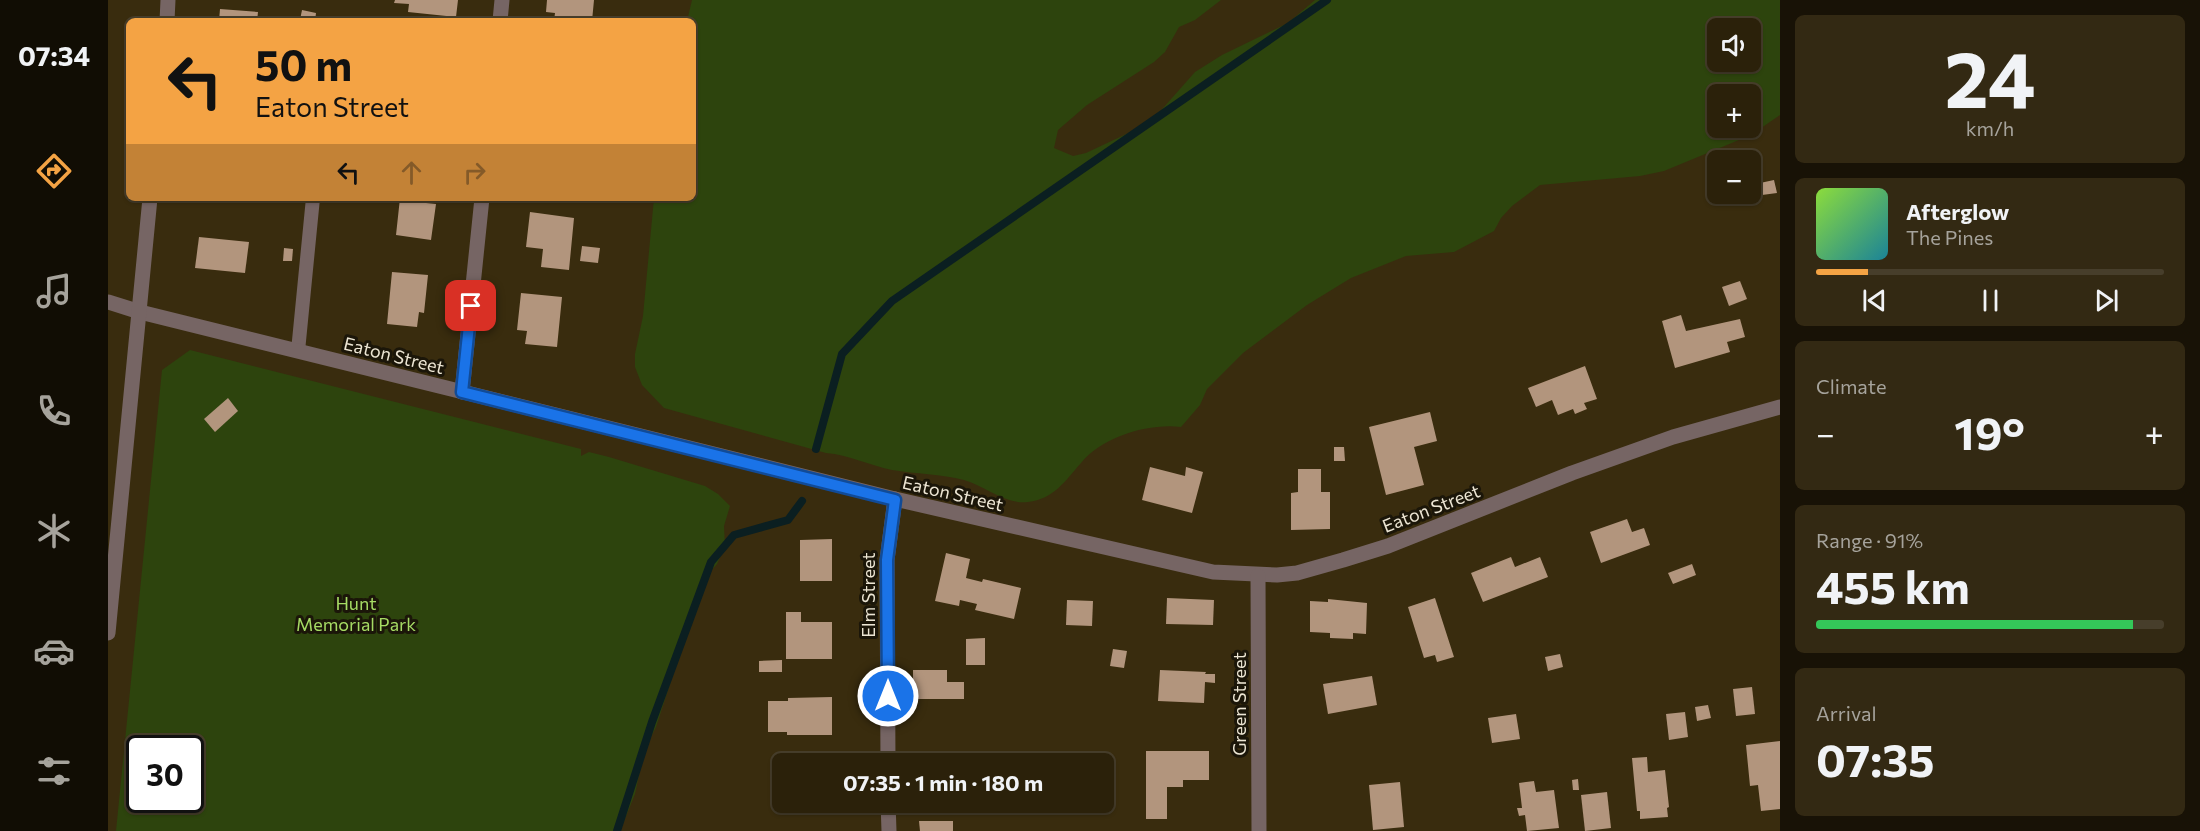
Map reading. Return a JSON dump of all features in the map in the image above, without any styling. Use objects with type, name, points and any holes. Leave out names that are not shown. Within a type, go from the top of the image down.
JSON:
[{"type":"street","points":[[167,18],[168,0]]},
{"type":"street","points":[[500,18],[502,0]]},
{"type":"street","points":[[108,633],[111,572],[140,312],[150,201]]},
{"type":"street","points":[[462,392],[482,201]]},
{"type":"street","name":"Eaton Street","points":[[108,302],[140,312],[895,500],[1213,572],[1258,576],[1297,573],[1388,546],[1572,473],[1673,437],[1780,407]]},
{"type":"street","name":"Elm Street","points":[[888,753],[887,560],[895,500]]},
{"type":"street","name":"Green Street","points":[[1258,576],[1259,831]]},
{"type":"street","points":[[888,813],[889,831]]},
{"type":"lane","points":[[298,351],[313,201]]},
{"type":"green space","points":[[692,0],[1221,0],[1195,20],[1179,27],[1165,52],[1154,62],[1087,105],[1058,130],[1054,148],[1073,156],[1086,153],[1139,128],[1156,116],[1195,72],[1222,55],[1288,23],[1315,0],[1780,0],[1780,115],[1761,128],[1761,84],[1707,84],[1707,138],[1744,138],[1715,150],[1707,150],[1707,153],[1664,171],[1640,176],[1540,185],[1512,206],[1501,218],[1494,231],[1454,252],[1406,256],[1351,278],[1307,305],[1243,353],[1207,389],[1200,405],[1181,427],[1154,427],[1113,439],[1090,454],[1052,493],[1037,500],[1012,501],[964,480],[892,470],[664,408],[642,385],[635,367],[635,354],[643,316],[654,201],[696,201],[696,18],[688,18]]},
{"type":"green space","name":"Hunt Memorial Park","points":[[190,350],[581,449],[581,456],[589,452],[609,457],[705,486],[718,494],[730,506],[724,526],[725,546],[717,564],[705,578],[656,727],[644,751],[635,794],[620,831],[116,831],[162,370]]},
{"type":"building","points":[[395,0],[458,0],[456,17],[408,12],[409,4],[394,3]]},
{"type":"building","points":[[547,0],[594,0],[592,18],[554,18],[555,13],[546,12]]},
{"type":"building","points":[[220,9],[258,12],[257,18],[219,18]]},
{"type":"building","points":[[302,10],[316,13],[315,18],[300,18]]},
{"type":"building","points":[[1774,180],[1777,193],[1762,195],[1761,183]]},
{"type":"building","points":[[400,201],[436,204],[431,240],[396,235]]},
{"type":"building","points":[[530,212],[574,218],[569,270],[541,267],[543,249],[526,247]]},
{"type":"building","points":[[199,237],[249,242],[245,273],[195,268]]},
{"type":"building","points":[[582,246],[600,248],[598,263],[580,261]]},
{"type":"building","points":[[284,248],[293,249],[292,261],[283,261]]},
{"type":"building","points":[[392,272],[428,275],[424,313],[419,312],[417,327],[387,324]]},
{"type":"building","points":[[1740,281],[1747,299],[1729,306],[1722,287]]},
{"type":"building","points":[[521,293],[562,297],[557,347],[525,344],[527,331],[517,330]]},
{"type":"building","points":[[1681,315],[1686,331],[1740,319],[1745,337],[1727,342],[1730,352],[1675,368],[1662,321]]},
{"type":"building","points":[[1585,366],[1597,399],[1584,403],[1587,409],[1575,414],[1573,409],[1558,415],[1552,400],[1536,407],[1528,388]]},
{"type":"building","points":[[228,398],[238,411],[215,432],[204,419]]},
{"type":"building","points":[[1430,412],[1437,441],[1414,447],[1424,485],[1386,495],[1369,427]]},
{"type":"building","points":[[1334,447],[1344,447],[1345,461],[1334,461]]},
{"type":"building","points":[[1150,467],[1185,476],[1186,467],[1203,472],[1192,513],[1142,500]]},
{"type":"building","points":[[1298,469],[1321,469],[1321,492],[1330,492],[1330,529],[1291,530],[1291,493],[1298,492]]},
{"type":"building","points":[[1627,519],[1632,532],[1644,528],[1650,545],[1601,563],[1590,532]]},
{"type":"building","points":[[832,539],[832,581],[800,581],[800,540]]},
{"type":"building","points":[[946,553],[970,559],[966,578],[982,582],[983,579],[1021,588],[1014,619],[975,610],[977,604],[960,600],[959,606],[935,601]]},
{"type":"building","points":[[1511,557],[1515,567],[1540,557],[1548,577],[1483,602],[1471,573]]},
{"type":"building","points":[[1692,564],[1696,575],[1673,584],[1668,573]]},
{"type":"building","points":[[1167,598],[1214,600],[1213,625],[1166,624]]},
{"type":"building","points":[[1435,598],[1454,657],[1437,662],[1435,655],[1424,658],[1408,607]]},
{"type":"building","points":[[1328,599],[1367,603],[1366,634],[1353,633],[1353,639],[1330,638],[1330,633],[1310,632],[1310,601],[1328,602]]},
{"type":"building","points":[[1067,600],[1093,601],[1092,626],[1066,625]]},
{"type":"building","points":[[786,612],[801,612],[801,622],[832,622],[832,659],[786,659]]},
{"type":"building","points":[[985,638],[985,665],[966,665],[966,639]]},
{"type":"building","points":[[1113,649],[1127,651],[1124,668],[1110,666]]},
{"type":"building","points":[[1560,654],[1563,667],[1548,671],[1545,657]]},
{"type":"building","points":[[782,660],[782,672],[759,672],[759,661]]},
{"type":"building","points":[[913,670],[947,670],[947,682],[964,682],[964,699],[913,699]]},
{"type":"building","points":[[1160,670],[1215,674],[1215,683],[1205,682],[1204,703],[1158,701]]},
{"type":"building","points":[[1372,676],[1377,705],[1328,714],[1323,684]]},
{"type":"building","points":[[1752,687],[1755,714],[1736,716],[1733,689]]},
{"type":"building","points":[[832,697],[832,735],[787,735],[787,732],[768,732],[768,701]]},
{"type":"building","points":[[1708,705],[1711,718],[1697,721],[1695,707]]},
{"type":"building","points":[[1685,712],[1688,737],[1669,740],[1666,714]]},
{"type":"building","points":[[1516,714],[1520,739],[1492,743],[1488,718]]},
{"type":"building","points":[[1780,741],[1780,809],[1761,811],[1758,785],[1750,786],[1746,745]]},
{"type":"building","points":[[1146,751],[1209,751],[1209,780],[1183,780],[1183,787],[1167,787],[1167,819],[1146,819]]},
{"type":"building","points":[[1647,757],[1648,772],[1665,770],[1668,817],[1640,819],[1640,811],[1637,811],[1632,758]]},
{"type":"building","points":[[1578,779],[1579,790],[1573,790],[1572,780]]},
{"type":"building","points":[[1534,781],[1536,792],[1554,790],[1559,828],[1527,831],[1525,815],[1519,816],[1517,808],[1522,808],[1519,783]]},
{"type":"building","points":[[1400,782],[1404,827],[1373,830],[1369,785]]},
{"type":"building","points":[[1607,792],[1611,828],[1585,831],[1581,795]]},
{"type":"building","points":[[919,821],[953,821],[953,831],[920,831]]},
{"type":"waterway","points":[[816,449],[842,354],[892,301],[1327,0]]},
{"type":"waterway","points":[[617,831],[652,722],[711,562],[734,535],[788,520],[802,501]]},
{"type":"route","points":[[471,306],[462,392],[895,500],[890,519],[887,560],[888,696]]}]
